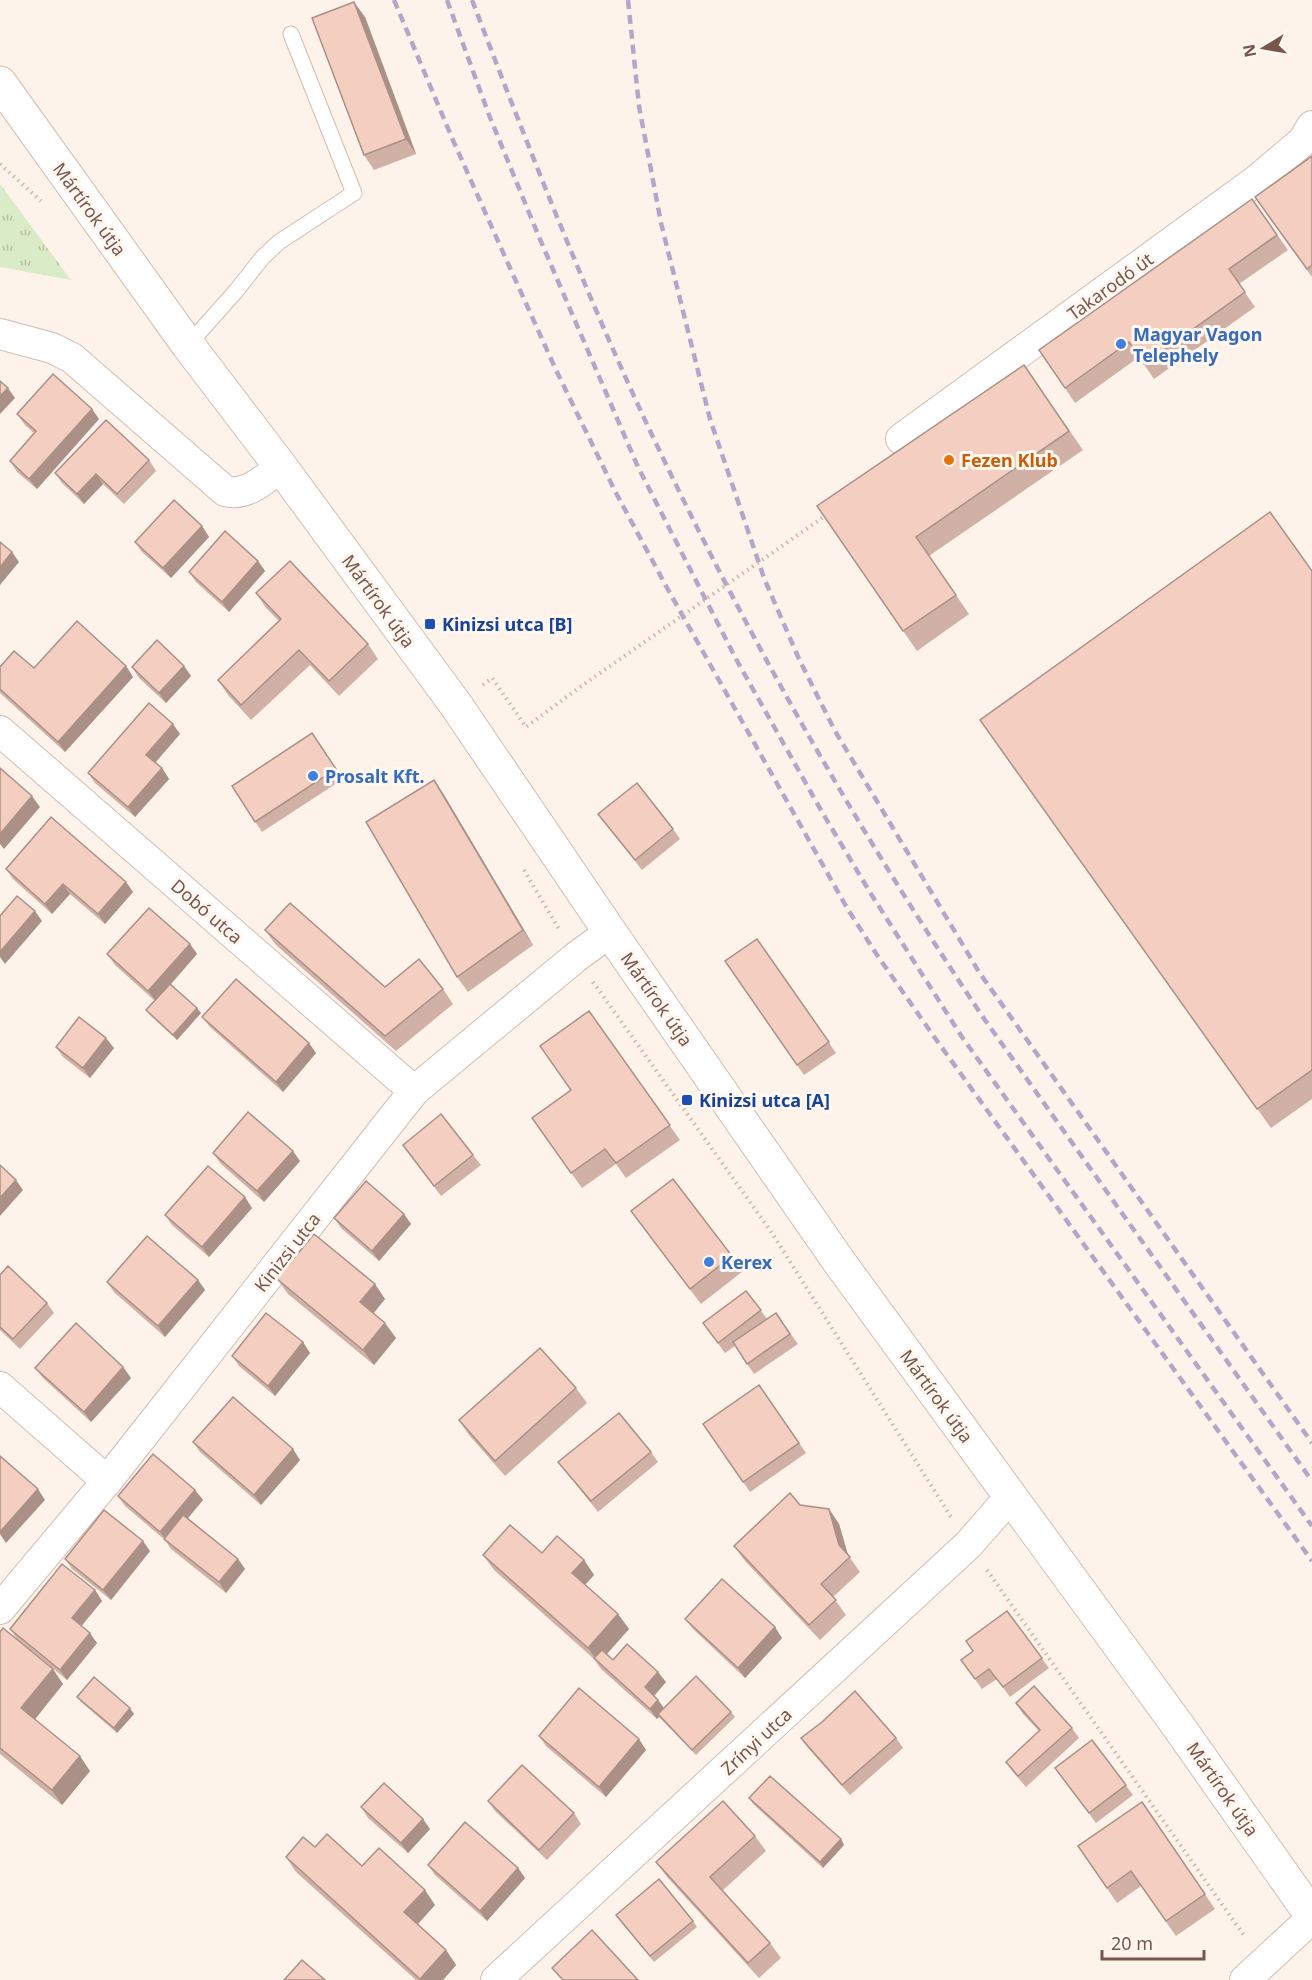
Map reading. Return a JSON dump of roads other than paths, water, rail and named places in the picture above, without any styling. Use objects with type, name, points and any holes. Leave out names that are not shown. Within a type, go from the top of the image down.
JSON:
[{"type":"street","name":"Mártírok útja","points":[[0,83],[188,345],[456,705],[610,932],[840,1263],[1176,1723],[1312,1917]]},
{"type":"street","name":"Takarodó út","points":[[901,439],[1257,180],[1303,141],[1312,126]]},
{"type":"street","points":[[0,334],[52,348],[72,358],[225,491],[234,493],[249,490],[280,467]]},
{"type":"street","name":"Dobó utca","points":[[0,731],[414,1091]]},
{"type":"street","name":"Kinizsi utca","points":[[0,1609],[107,1481],[414,1091],[576,957],[610,932]]},
{"type":"street","points":[[0,1387],[107,1481]]},
{"type":"street","name":"Zrínyi utca","points":[[496,1980],[968,1545],[1011,1497]]},
{"type":"street","points":[[1254,1971],[1312,1917]]},
{"type":"lane","points":[[188,345],[262,258],[279,242],[354,193],[291,34]]},
{"type":"railway","points":[[394,0],[506,259],[556,370],[615,491],[847,908],[935,1038],[1312,1561]]},
{"type":"railway","points":[[447,0],[489,115],[638,467],[736,659],[822,812],[962,1037],[1312,1526]]},
{"type":"railway","points":[[472,0],[563,230],[636,400],[735,602],[813,744],[897,884],[985,1020],[1312,1481]]},
{"type":"railway","points":[[628,0],[639,106],[661,223],[710,419],[764,578],[799,659],[835,731],[979,972],[1312,1443]]},
{"type":"place","name":"Magyar Vagon Telephely","points":[[1121,344]]},
{"type":"place","name":"Fezen Klub","points":[[949,460]]},
{"type":"place","name":"Kinizsi utca [B]","points":[[430,624]]},
{"type":"place","name":"Prosalt Kft.","points":[[313,776]]},
{"type":"place","name":"Kinizsi utca [A]","points":[[687,1100]]},
{"type":"place","name":"Kerex","points":[[709,1262]]}]
